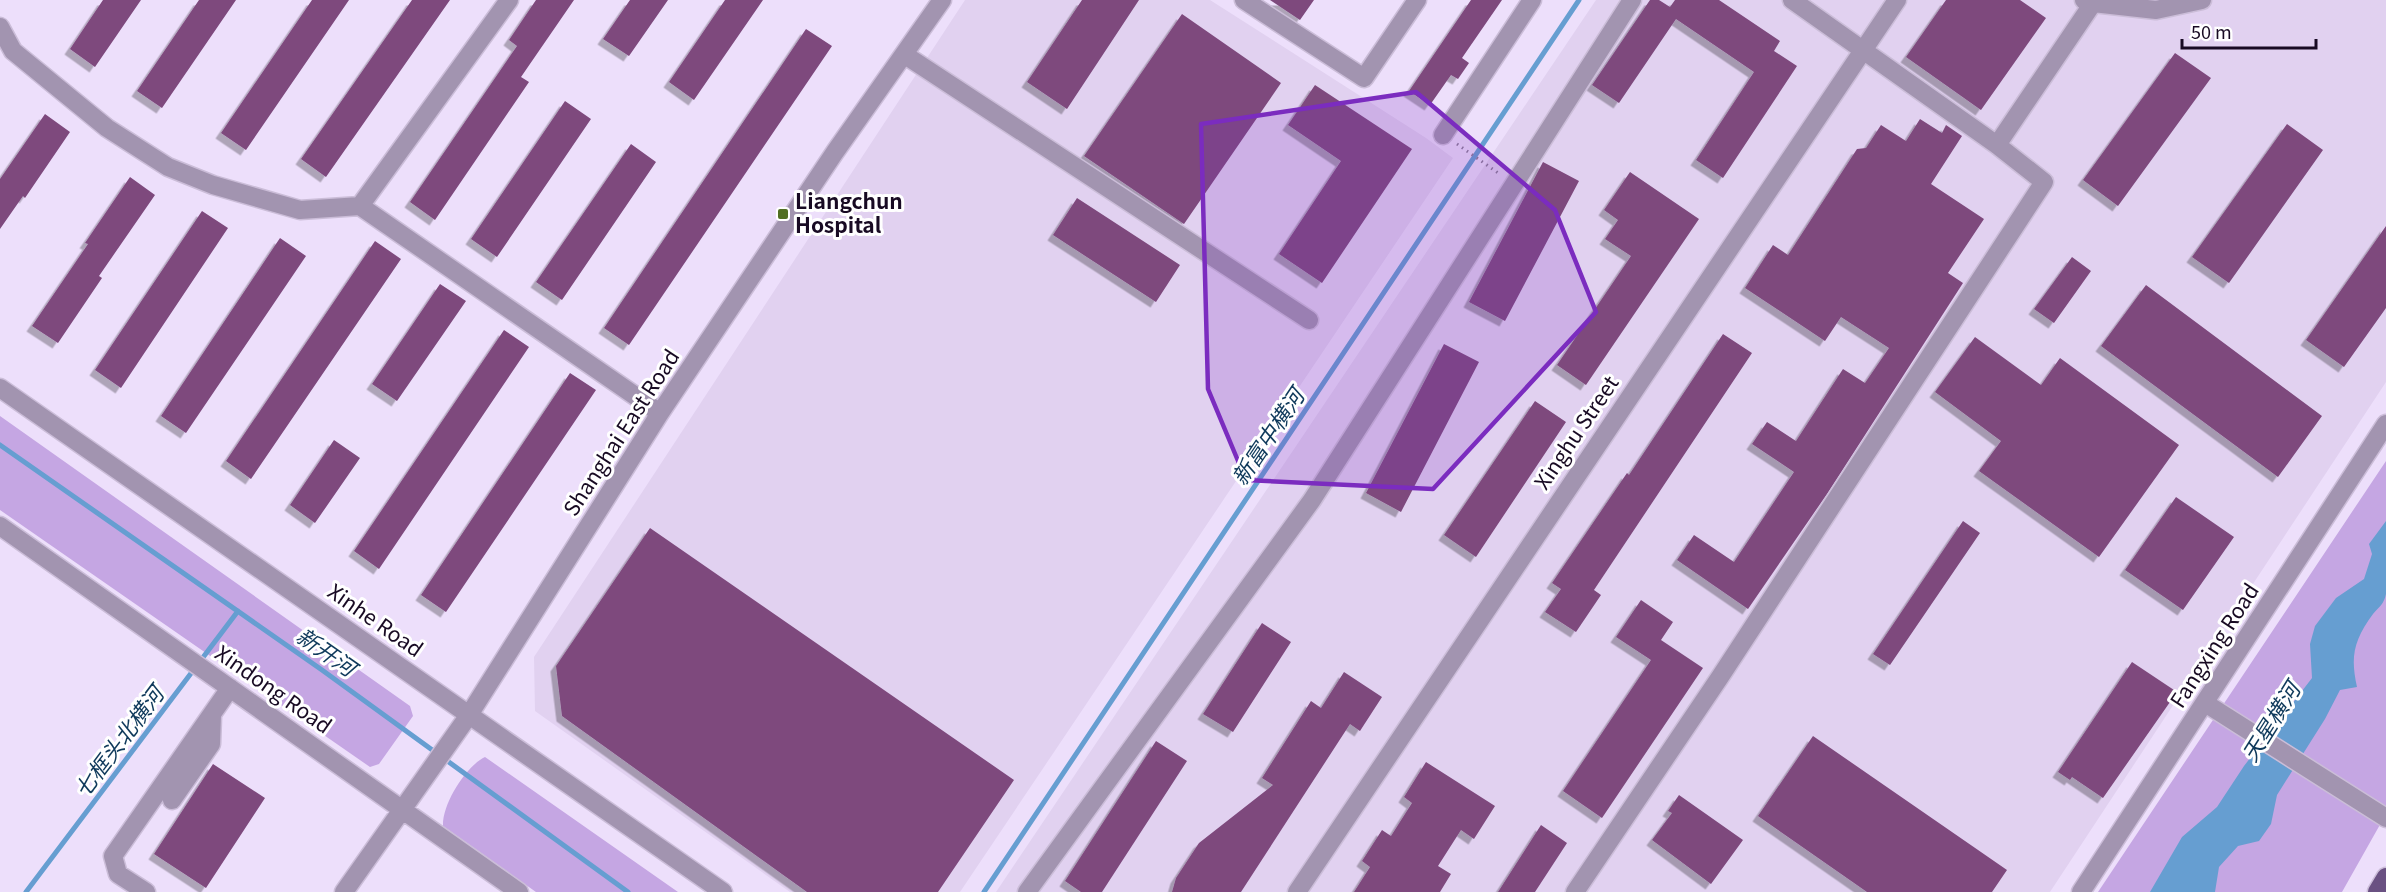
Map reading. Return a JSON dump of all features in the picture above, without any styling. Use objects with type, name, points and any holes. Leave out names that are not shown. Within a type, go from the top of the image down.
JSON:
[{"type":"main road","points":[[2377,892],[2386,877]]},
{"type":"street","points":[[360,206],[508,0]]},
{"type":"street","name":"Shanghai East Road","points":[[344,892],[469,715],[660,413],[835,152],[942,0]]},
{"type":"street","points":[[1244,0],[1364,78],[1417,0]]},
{"type":"street","points":[[1443,135],[1532,0]]},
{"type":"street","points":[[1027,892],[1312,500],[1632,0]]},
{"type":"street","points":[[1575,892],[1720,677],[2044,182],[1997,145],[1792,0]]},
{"type":"street","name":"Xinghu Street","points":[[1297,892],[1897,0]]},
{"type":"street","points":[[1997,145],[2088,2],[2156,10],[2202,0]]},
{"type":"street","points":[[0,27],[13,51],[107,129],[168,166],[213,185],[300,210],[360,206],[660,413]]},
{"type":"street","points":[[905,55],[1309,320]]},
{"type":"street","name":"Xinhe Road","points":[[0,388],[723,892]]},
{"type":"street","name":"Fangxing Road","points":[[2081,892],[2386,424]]},
{"type":"street","name":"Xindong Road","points":[[0,526],[519,892]]},
{"type":"street","points":[[146,892],[118,874],[114,856],[213,714],[224,684]]},
{"type":"street","points":[[2205,704],[2386,818]]},
{"type":"street","points":[[172,800],[211,744],[213,714]]},
{"type":"path","points":[[1462,148],[1490,167]]},
{"type":"highlighted area","points":[[1416,92],[1555,210],[1596,312],[1433,489],[1246,480],[1208,389],[1201,124]]},
{"type":"shaded area","points":[[965,0],[1210,0],[1426,138],[1453,158],[960,892],[790,892],[535,711],[534,657]]},
{"type":"shaded area","points":[[1596,0],[2386,0],[2386,382],[2050,892],[996,892]]},
{"type":"shaded area","points":[[0,416],[410,706],[413,716],[379,764],[370,767],[0,510]]},
{"type":"shaded area","points":[[2386,461],[2386,814],[2342,892],[2098,892]]},
{"type":"shaded area","points":[[485,757],[678,892],[536,892],[443,826],[446,807],[456,787],[470,768]]},
{"type":"water","points":[[2386,521],[2386,594],[2383,603],[2367,623],[2355,649],[2354,666],[2357,687],[2340,690],[2325,719],[2277,795],[2271,824],[2259,841],[2238,846],[2219,867],[2215,892],[2150,892],[2182,837],[2217,807],[2244,766],[2312,678],[2310,644],[2315,626],[2336,598],[2364,579],[2372,554],[2369,544]]},
{"type":"building","points":[[103,0],[141,0],[95,67],[70,49]]},
{"type":"building","points":[[199,0],[236,0],[162,108],[137,91]]},
{"type":"building","points":[[312,0],[349,0],[246,150],[221,133]]},
{"type":"building","points":[[412,0],[450,0],[326,177],[301,159]]},
{"type":"building","points":[[536,0],[574,0],[521,77],[529,82],[435,220],[410,202],[517,46],[509,40]]},
{"type":"building","points":[[630,0],[668,0],[629,56],[603,39]]},
{"type":"building","points":[[725,0],[763,0],[694,100],[669,82]]},
{"type":"building","points":[[1082,0],[1139,0],[1067,109],[1027,82]]},
{"type":"building","points":[[1270,0],[1314,0],[1300,20]]},
{"type":"building","points":[[1471,0],[1502,0],[1462,58],[1469,63],[1458,79],[1451,75],[1430,105],[1409,91]]},
{"type":"building","points":[[1650,0],[1659,0],[1670,7],[1675,0],[1719,0],[1780,41],[1774,51],[1797,66],[1723,178],[1696,160],[1754,72],[1676,19],[1619,103],[1592,85]]},
{"type":"building","points":[[1946,0],[2020,0],[2046,18],[1981,110],[1906,57]]},
{"type":"building","points":[[1182,14],[1281,83],[1184,224],[1084,156]]},
{"type":"building","points":[[806,29],[832,46],[629,345],[604,328]]},
{"type":"building","points":[[2175,53],[2211,78],[2118,206],[2083,180]]},
{"type":"building","points":[[1315,85],[1412,149],[1322,283],[1279,254],[1341,161],[1288,125]]},
{"type":"building","points":[[565,101],[591,119],[497,257],[471,239]]},
{"type":"building","points":[[45,114],[70,132],[25,198],[23,196],[0,229],[0,179]]},
{"type":"building","points":[[1920,119],[1942,133],[1946,125],[1962,136],[1931,184],[1984,219],[1948,273],[1963,283],[1827,494],[1748,609],[1677,560],[1694,535],[1734,562],[1794,472],[1752,444],[1767,422],[1796,441],[1843,369],[1865,383],[1889,348],[1841,317],[1825,341],[1745,288],[1773,245],[1788,255],[1857,149],[1866,148],[1881,125],[1906,141]]},
{"type":"building","points":[[2287,124],[2323,150],[2229,283],[2192,257]]},
{"type":"building","points":[[631,144],[656,162],[562,300],[536,282]]},
{"type":"building","points":[[1543,162],[1579,181],[1505,321],[1469,302]]},
{"type":"building","points":[[1630,172],[1699,219],[1586,385],[1557,365],[1631,256],[1605,239],[1618,220],[1604,210]]},
{"type":"building","points":[[130,177],[155,195],[99,276],[102,278],[58,343],[32,326]]},
{"type":"building","points":[[1077,198],[1180,265],[1156,302],[1053,235]]},
{"type":"building","points":[[202,211],[228,228],[121,388],[95,370]]},
{"type":"building","points":[[2386,226],[2386,308],[2344,367],[2306,340]]},
{"type":"building","points":[[280,238],[306,256],[186,433],[161,416]]},
{"type":"building","points":[[375,241],[401,259],[251,479],[226,461]]},
{"type":"building","points":[[2072,257],[2091,271],[2054,323],[2034,309]]},
{"type":"building","points":[[440,284],[466,301],[397,401],[372,384]]},
{"type":"building","points":[[2146,285],[2322,416],[2278,477],[2101,346]]},
{"type":"building","points":[[504,330],[529,347],[379,569],[354,551]]},
{"type":"building","points":[[1723,334],[1752,353],[1594,590],[1601,595],[1576,632],[1545,612],[1561,589],[1552,583],[1627,473],[1629,475]]},
{"type":"building","points":[[1975,337],[2041,385],[2060,358],[2179,445],[2099,557],[1979,471],[2001,441],[1935,392]]},
{"type":"building","points":[[1444,344],[1479,362],[1401,512],[1366,493]]},
{"type":"building","points":[[570,373],[596,390],[446,612],[421,595]]},
{"type":"building","points":[[1535,401],[1566,422],[1476,557],[1444,535]]},
{"type":"building","points":[[334,440],[360,458],[315,523],[290,505]]},
{"type":"building","points":[[2176,497],[2234,537],[2183,610],[2125,570]]},
{"type":"building","points":[[1963,521],[1980,533],[1890,665],[1873,654]]},
{"type":"building","points":[[650,528],[1014,780],[938,892],[807,892],[562,716],[556,666]]},
{"type":"building","points":[[1641,600],[1673,622],[1661,640],[1703,668],[1602,818],[1563,791],[1651,660],[1616,637]]},
{"type":"building","points":[[1262,623],[1291,642],[1233,732],[1203,714]]},
{"type":"building","points":[[2132,662],[2177,692],[2103,798],[2072,777],[2070,780],[2058,772]]},
{"type":"building","points":[[1344,672],[1382,697],[1360,731],[1350,724],[1241,892],[1172,892],[1176,878],[1199,843],[1273,785],[1262,778],[1311,701],[1321,708]]},
{"type":"building","points":[[1813,736],[2007,870],[1992,892],[1867,892],[1758,816]]},
{"type":"building","points":[[1156,741],[1187,761],[1102,892],[1081,892],[1065,881]]},
{"type":"building","points":[[1426,762],[1495,806],[1474,839],[1461,830],[1438,866],[1451,874],[1440,892],[1354,892],[1370,867],[1362,861],[1382,830],[1391,836],[1412,803],[1404,797]]},
{"type":"building","points":[[213,764],[265,798],[206,888],[154,854]]},
{"type":"building","points":[[1679,795],[1743,840],[1711,884],[1652,840],[1672,813],[1668,811]]},
{"type":"building","points":[[1541,825],[1567,843],[1535,892],[1498,892]]},
{"type":"waterway","name":"新富中横河","points":[[984,892],[1579,0]]},
{"type":"waterway","name":"新开河","points":[[0,445],[322,670],[628,892]]},
{"type":"waterway","name":"七框头北横河","points":[[26,892],[238,611]]},
{"type":"place","name":"Liangchun Hospital","points":[[783,214]]},
{"type":"water label","name":"天星横河","points":[[2271,722]]}]
